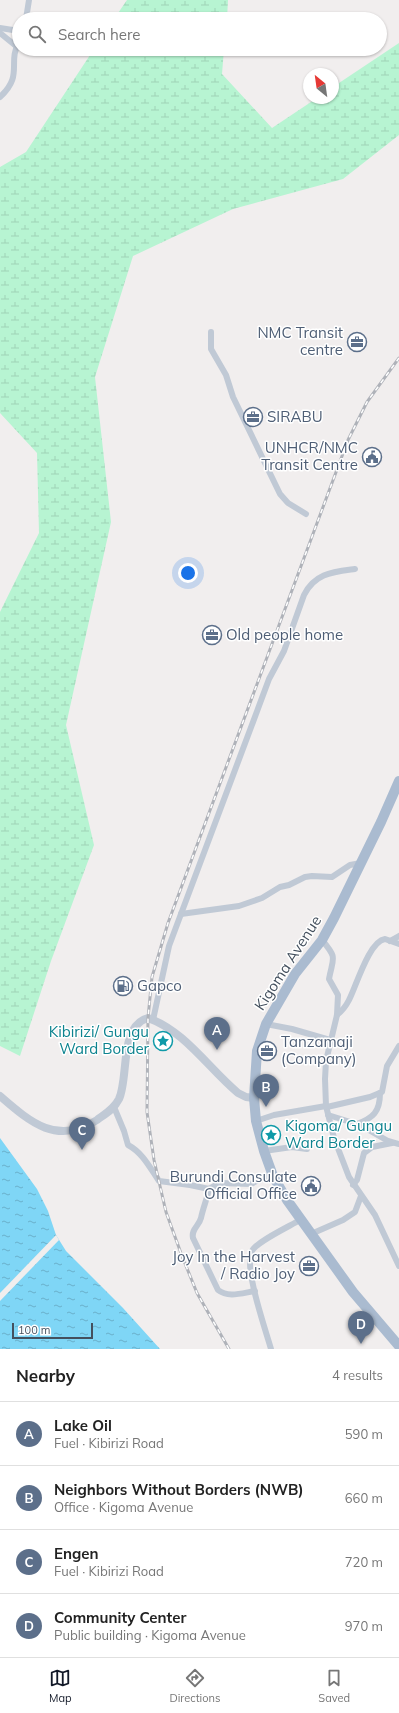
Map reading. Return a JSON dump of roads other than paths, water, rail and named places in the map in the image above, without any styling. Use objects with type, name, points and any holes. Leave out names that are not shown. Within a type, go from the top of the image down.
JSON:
[{"type":"main road","name":"Kigoma Avenue","points":[[399,780],[361,863],[322,940],[295,974],[266,1024],[257,1051],[254,1098],[256,1120],[264,1152],[273,1176],[300,1220],[353,1292],[399,1346]]},
{"type":"street","points":[[27,12],[29,0]]},
{"type":"street","points":[[0,28],[12,30]]},
{"type":"street","points":[[0,33],[12,40]]},
{"type":"street","points":[[0,97],[9,88],[12,80],[16,56]]},
{"type":"street","points":[[211,332],[211,348],[226,375],[233,397],[280,494],[288,503],[306,514]]},
{"type":"street","points":[[153,1020],[167,952],[256,714],[270,679],[284,651],[308,588],[313,581],[328,574],[355,569]]},
{"type":"street","points":[[181,914],[239,906],[262,898],[280,887],[289,885],[301,879],[312,876],[332,877],[350,865],[361,863]]},
{"type":"street","points":[[390,941],[399,936]]},
{"type":"street","points":[[322,940],[333,955],[333,964],[329,979],[338,995],[337,1015],[326,1061],[326,1107],[334,1138],[349,1178],[380,1224],[399,1266]]},
{"type":"street","points":[[337,1015],[349,1000],[363,966],[376,946],[382,940],[399,944]]},
{"type":"street","points":[[0,1096],[16,1110],[42,1127],[51,1131],[60,1132],[80,1128],[91,1123],[114,1107],[121,1093],[127,1048],[133,1028],[136,1023],[148,1018],[167,1027],[185,1042],[238,1093],[246,1097],[254,1098]]},
{"type":"street","points":[[266,1024],[292,1029],[330,1040]]},
{"type":"street","points":[[357,1124],[374,1115],[380,1099],[380,1093],[383,1089],[387,1066],[399,1046]]},
{"type":"street","points":[[256,1120],[274,1115],[326,1107],[370,1097],[380,1093]]},
{"type":"street","points":[[114,1107],[128,1145],[138,1150],[159,1181],[190,1184],[209,1189]]},
{"type":"street","points":[[328,1115],[357,1124],[384,1139],[397,1143]]},
{"type":"street","points":[[353,1185],[357,1180],[362,1156],[366,1151],[372,1147],[397,1143]]},
{"type":"street","points":[[264,1152],[292,1147],[308,1149]]},
{"type":"street","points":[[255,1291],[230,1295],[222,1293],[218,1290],[193,1238],[192,1232],[201,1218],[201,1212],[209,1189],[220,1183],[251,1184],[264,1177],[273,1176]]},
{"type":"street","points":[[311,1234],[343,1220],[355,1212],[361,1196]]},
{"type":"street","points":[[271,1349],[255,1291],[249,1261],[252,1251],[259,1244],[300,1220]]},
{"type":"water","points":[[0,1138],[37,1189],[48,1211],[56,1235],[66,1251],[123,1308],[160,1349],[0,1349]]},
{"type":"railway","points":[[229,1349],[197,1293],[182,1256],[166,1212],[154,1160],[147,1112],[148,1018],[152,977],[168,923],[348,440],[367,402],[399,358]]},
{"type":"place","name":"NMC Transit centre","points":[[357,342]]},
{"type":"place","name":"SIRABU","points":[[253,417]]},
{"type":"place","name":"UNHCR/NMC Transit Centre","points":[[372,457]]},
{"type":"place","name":"Old people home","points":[[212,635]]},
{"type":"place","name":"Gapco","points":[[123,986]]},
{"type":"place","name":"Kibirizi/ Gungu Ward Border","points":[[163,1041]]},
{"type":"place","name":"Lake Oil","points":[[217,1050]]},
{"type":"place","name":"Tanzamaji (Company)","points":[[267,1051]]},
{"type":"place","name":"Neighbors Without Borders (NWB)","points":[[266,1107]]},
{"type":"place","name":"Kigoma/ Gungu Ward Border","points":[[271,1135]]},
{"type":"place","name":"Engen","points":[[82,1150]]},
{"type":"place","name":"Burundi Consulate Official Office","points":[[311,1186]]},
{"type":"place","name":"Joy In the Harvest / Radio Joy","points":[[309,1266]]},
{"type":"place","name":"Community Center","points":[[361,1344]]}]
